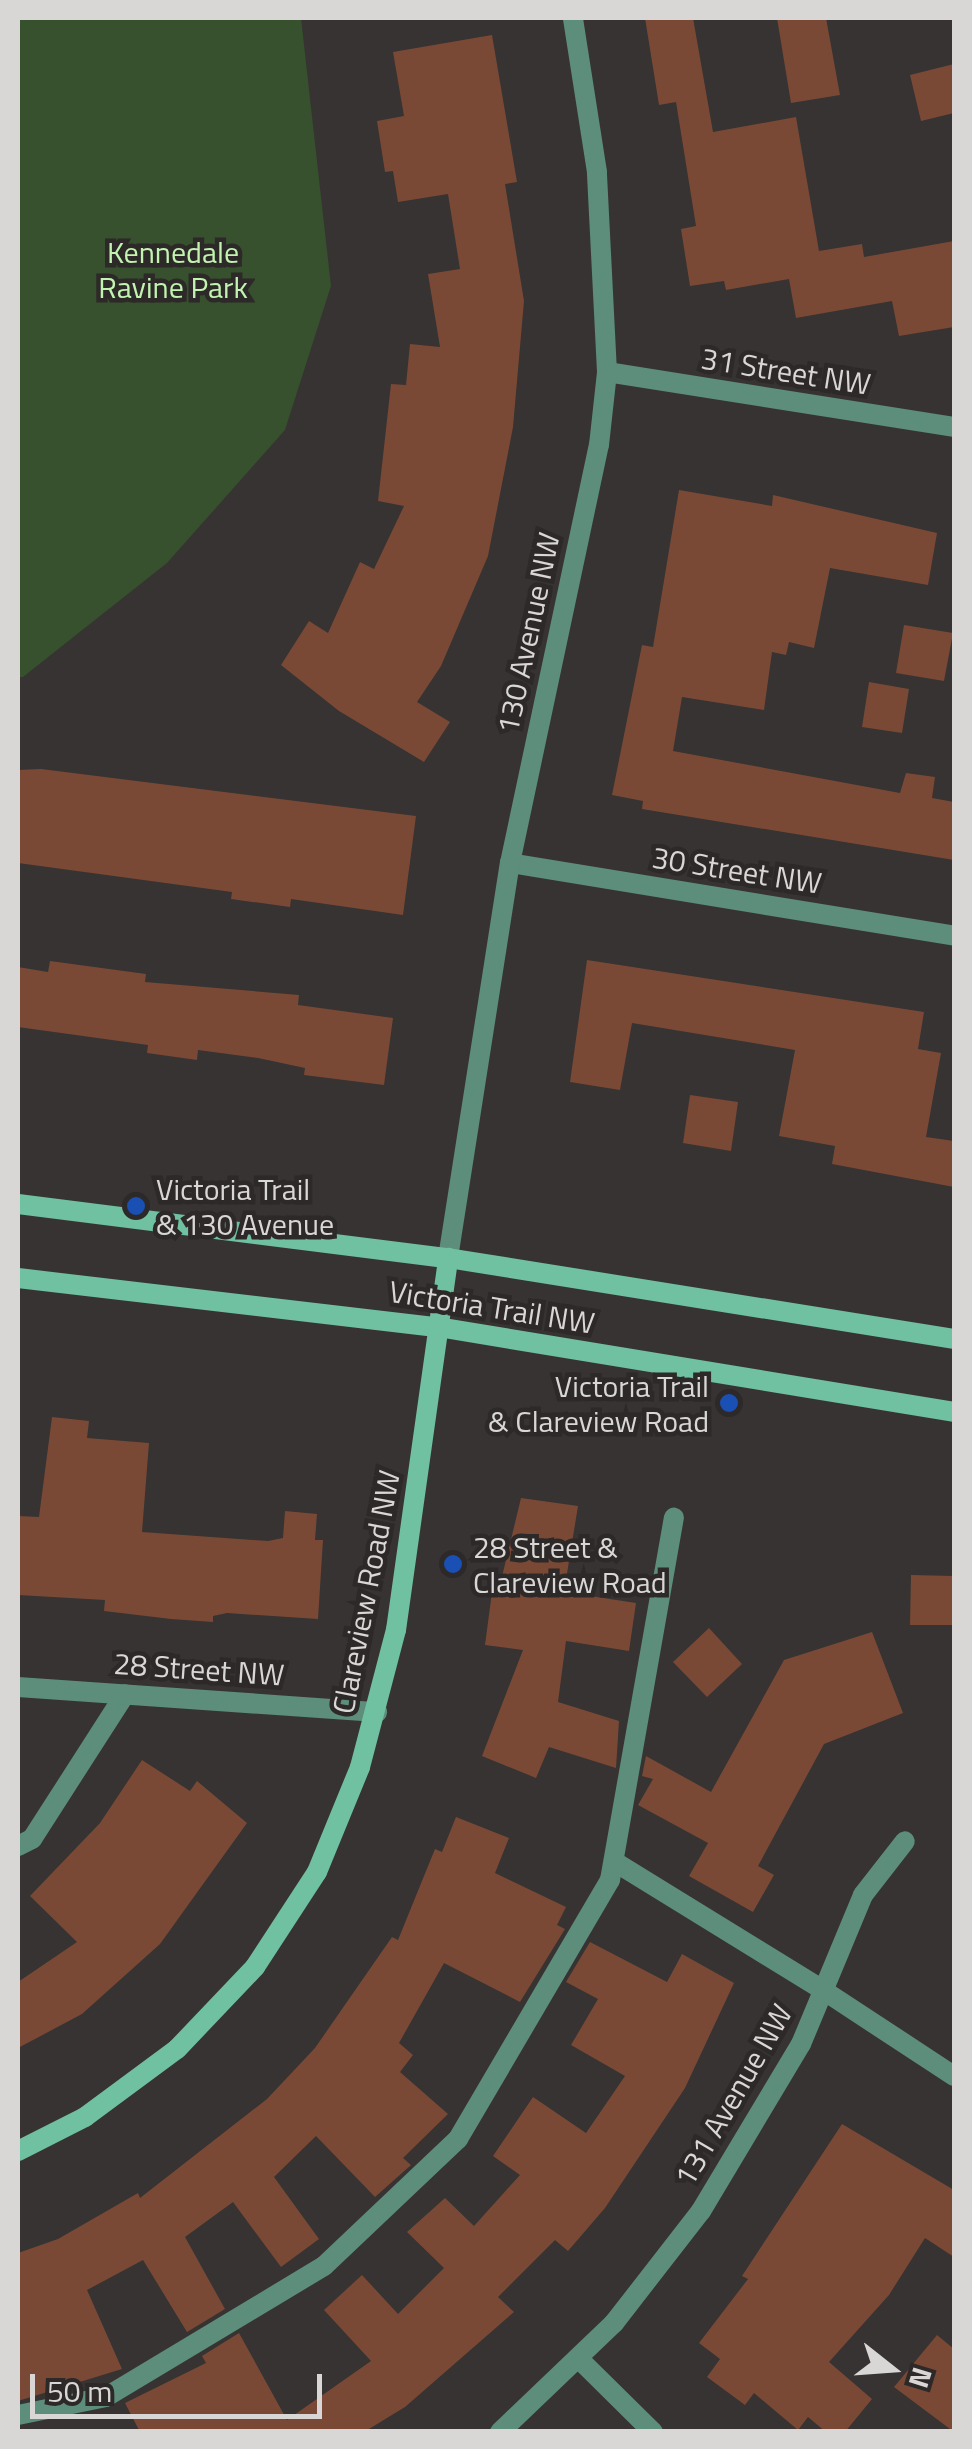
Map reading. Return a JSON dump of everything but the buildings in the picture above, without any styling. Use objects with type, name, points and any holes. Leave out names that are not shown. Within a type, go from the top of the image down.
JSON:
[{"type":"main road","name":"Victoria Trail NW","points":[[18,1204],[448,1258],[954,1339]]},
{"type":"main road","name":"Clareview Road NW","points":[[18,2151],[133,2085],[218,2010],[255,1967],[317,1872],[376,1712],[410,1548],[448,1258]]},
{"type":"main road","name":"Victoria Trail NW","points":[[18,1278],[438,1328],[954,1412]]},
{"type":"street","name":"130 Avenue NW","points":[[448,1258],[510,863],[599,445],[607,372],[597,172],[573,18]]},
{"type":"street","name":"31 Street NW","points":[[607,372],[954,427]]},
{"type":"street","name":"30 Street NW","points":[[510,863],[954,936]]},
{"type":"street","points":[[18,2415],[106,2397],[324,2266],[458,2138],[614,1862],[674,1518]]},
{"type":"street","name":"28 Street NW","points":[[18,1687],[376,1712]]},
{"type":"street","points":[[18,1846],[32,1839],[126,1694]]},
{"type":"street","name":"131 Avenue NW","points":[[500,2432],[580,2359],[701,2211],[777,2091],[826,1992],[863,1896],[904,1841]]},
{"type":"street","points":[[614,1862],[954,2076]]},
{"type":"street","points":[[580,2359],[654,2432]]},
{"type":"green space","name":"Kennedale Ravine Park","points":[[18,18],[301,18],[331,286],[285,430],[167,563],[23,677],[18,677]]},
{"type":"place","name":"Victoria Trail & 130 Avenue","points":[[136,1206]]},
{"type":"place","name":"Victoria Trail & Clareview Road","points":[[729,1403]]},
{"type":"place","name":"28 Street & Clareview Road","points":[[453,1564]]}]
